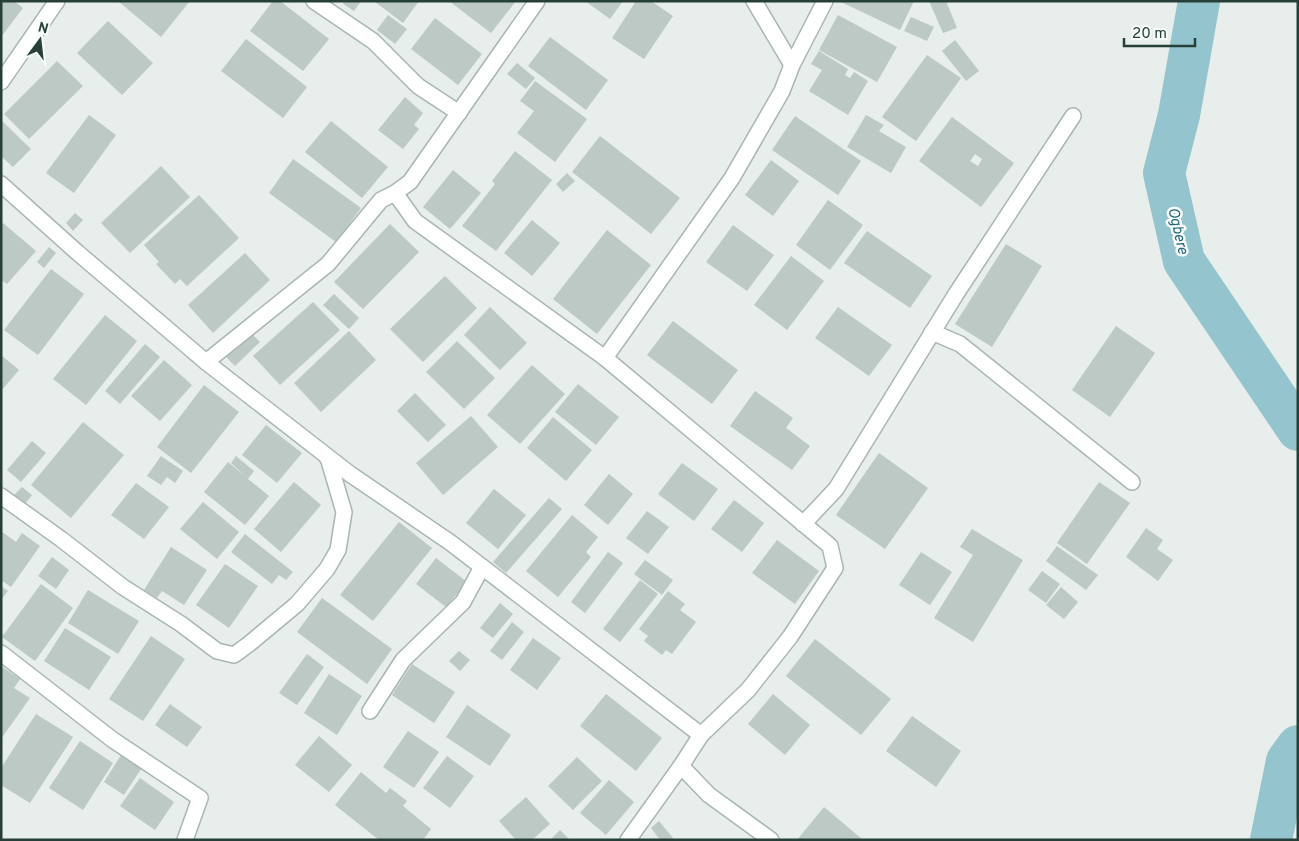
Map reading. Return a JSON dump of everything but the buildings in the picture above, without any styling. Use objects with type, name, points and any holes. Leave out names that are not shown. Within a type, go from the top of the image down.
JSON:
[{"type":"street","points":[[1,82],[57,1]]},
{"type":"street","points":[[314,1],[373,41],[418,86],[460,113]]},
{"type":"street","points":[[206,362],[328,264],[381,200],[396,193],[410,182],[537,1]]},
{"type":"street","points":[[754,1],[792,65]]},
{"type":"street","points":[[605,358],[732,178],[782,91],[792,65],[825,1]]},
{"type":"street","points":[[802,524],[836,489],[956,294],[1073,116]]},
{"type":"street","points":[[1,184],[78,253],[206,362],[350,474],[451,543],[701,735]]},
{"type":"street","points":[[396,193],[415,221],[605,358],[830,546],[835,568],[790,637],[748,690],[701,735],[628,840]]},
{"type":"street","points":[[932,332],[960,344],[1132,482]]},
{"type":"street","points":[[1,496],[123,587],[181,624],[217,651],[234,656],[297,604],[327,569],[338,550],[344,512],[329,461],[324,454]]},
{"type":"street","points":[[370,711],[403,660],[463,602],[482,567]]},
{"type":"street","points":[[1,653],[113,740],[200,798],[184,840]]},
{"type":"street","points":[[681,766],[709,795],[772,840]]},
{"type":"waterway","name":"Ogbere","points":[[1199,1],[1179,115],[1164,173],[1184,261],[1298,430]]},
{"type":"waterway","name":"Ogbere","points":[[1271,840],[1287,761],[1298,746]]}]
